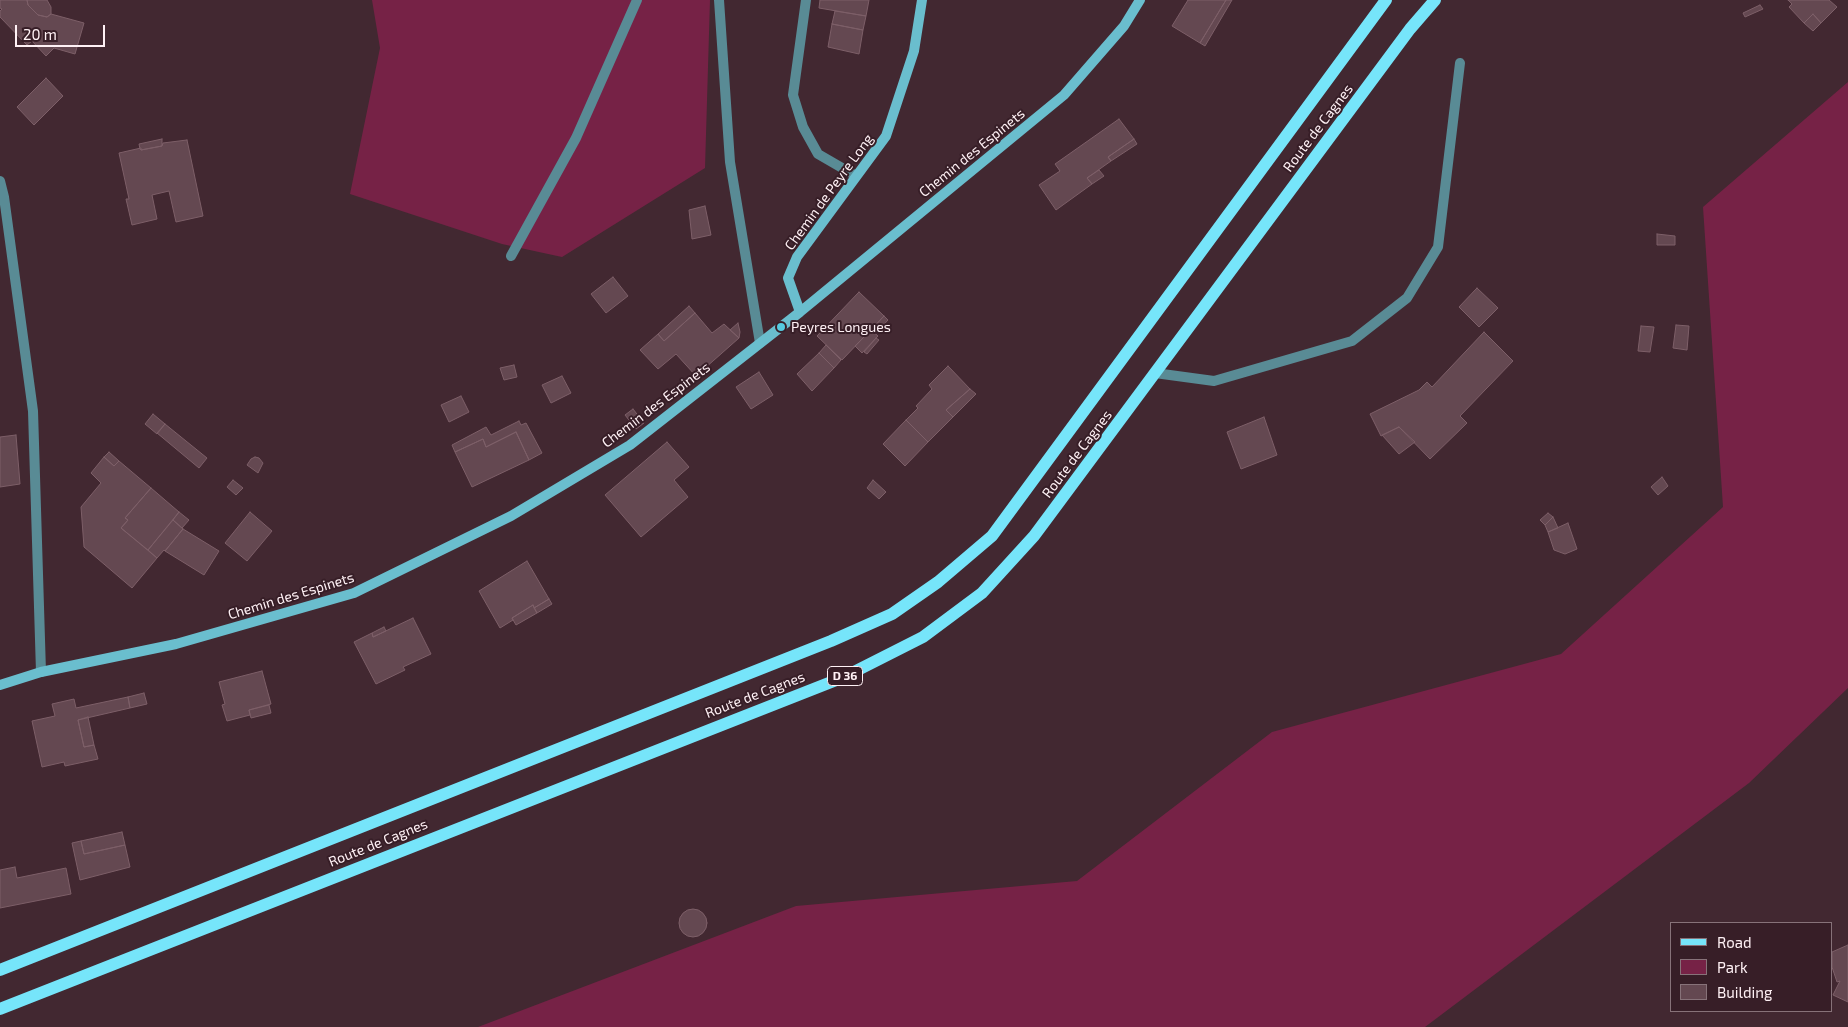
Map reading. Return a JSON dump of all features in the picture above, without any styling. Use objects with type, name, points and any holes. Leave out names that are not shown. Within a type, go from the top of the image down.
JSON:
[{"type":"main road","name":"Route de Cagnes","points":[[0,970],[830,641],[892,614],[938,582],[992,536],[1386,0]]},
{"type":"main road","name":"Route de Cagnes","points":[[0,1008],[844,677],[923,637],[982,593],[1034,536],[1404,38],[1435,0]]},
{"type":"street","points":[[511,256],[576,138],[638,0]]},
{"type":"street","points":[[719,0],[730,162],[760,343]]},
{"type":"street","points":[[806,0],[793,95],[803,127],[818,154],[856,176]]},
{"type":"street","name":"Chemin de Peyre Long","points":[[800,312],[788,278],[798,257],[886,136],[914,51],[922,0]]},
{"type":"street","name":"Chemin des Espinets","points":[[0,685],[41,672],[176,644],[354,593],[511,516],[630,444],[800,312],[1064,94],[1124,26],[1140,0]]},
{"type":"street","points":[[1156,373],[1214,381],[1343,344],[1352,341],[1407,298],[1438,247],[1460,63]]},
{"type":"street","points":[[0,181],[33,411],[41,672]]},
{"type":"green space","points":[[372,0],[710,0],[705,168],[562,257],[502,244],[350,194],[380,48]]},
{"type":"green space","points":[[1848,82],[1848,688],[1749,783],[1425,1027],[478,1027],[796,906],[1077,881],[1272,732],[1561,654],[1723,507],[1703,207]]},
{"type":"building","points":[[0,0],[27,0],[28,5],[38,15],[47,17],[51,14],[84,23],[75,54],[54,48],[46,56],[32,41],[27,45],[0,17],[2,9],[0,8]]},
{"type":"building","points":[[27,0],[47,0],[51,7],[51,14],[47,17],[38,15],[28,5]]},
{"type":"building","points":[[820,0],[869,0],[866,16],[819,8]]},
{"type":"building","points":[[1188,0],[1226,0],[1200,43],[1172,26]]},
{"type":"building","points":[[1226,0],[1232,0],[1205,46],[1200,43]]},
{"type":"building","points":[[1788,0],[1829,0],[1837,7],[1821,23],[1813,14],[1804,23],[1789,7],[1792,4]]},
{"type":"building","points":[[1760,5],[1763,9],[1745,17],[1743,13]]},
{"type":"building","points":[[835,11],[866,16],[863,30],[832,24]]},
{"type":"building","points":[[1813,14],[1821,23],[1813,31],[1804,23]]},
{"type":"building","points":[[832,24],[863,30],[859,54],[828,47]]},
{"type":"building","points":[[46,78],[63,96],[34,125],[17,107]]},
{"type":"building","points":[[1119,119],[1134,139],[1108,157],[1111,161],[1087,178],[1092,184],[1056,210],[1039,185],[1060,171],[1055,164]]},
{"type":"building","points":[[162,139],[162,146],[140,149],[139,144]]},
{"type":"building","points":[[1134,139],[1137,144],[1111,161],[1108,157]]},
{"type":"building","points":[[187,140],[203,216],[176,222],[169,191],[152,195],[157,219],[132,225],[126,199],[129,199],[119,153],[162,146],[163,143]]},
{"type":"building","points":[[1099,170],[1104,176],[1092,184],[1087,178]]},
{"type":"building","points":[[705,206],[711,235],[692,239],[689,210]]},
{"type":"building","points":[[1657,234],[1675,236],[1675,245],[1657,245]]},
{"type":"building","points":[[613,277],[628,296],[606,313],[591,294]]},
{"type":"building","points":[[1477,288],[1498,308],[1479,327],[1459,307]]},
{"type":"building","points":[[859,292],[884,316],[842,360],[817,336]]},
{"type":"building","points":[[689,306],[695,313],[664,341],[658,334]]},
{"type":"building","points":[[695,313],[712,333],[724,324],[739,338],[696,376],[676,354],[658,369],[640,350],[658,334],[664,341]]},
{"type":"building","points":[[884,316],[888,320],[875,334],[871,330]]},
{"type":"building","points":[[738,323],[740,332],[739,338],[730,330]]},
{"type":"building","points":[[1676,325],[1689,326],[1687,350],[1673,348]]},
{"type":"building","points":[[1641,326],[1654,327],[1650,352],[1638,351]]},
{"type":"building","points":[[871,330],[878,336],[862,353],[855,346]]},
{"type":"building","points":[[1484,332],[1513,361],[1460,416],[1467,423],[1430,459],[1399,427],[1381,436],[1370,414],[1419,390],[1427,382],[1432,387]]},
{"type":"building","points":[[876,338],[879,340],[867,354],[864,352]]},
{"type":"building","points":[[826,345],[841,360],[834,368],[819,353]]},
{"type":"building","points":[[819,353],[834,368],[812,391],[797,374]]},
{"type":"building","points":[[514,365],[517,377],[504,380],[500,368]]},
{"type":"building","points":[[948,366],[970,389],[946,410],[953,417],[928,442],[906,420],[932,389],[929,385]]},
{"type":"building","points":[[759,372],[773,395],[751,409],[736,387]]},
{"type":"building","points":[[562,376],[571,393],[551,403],[542,385]]},
{"type":"building","points":[[970,389],[976,394],[953,417],[946,410]]},
{"type":"building","points":[[461,396],[469,412],[449,422],[441,405]]},
{"type":"building","points":[[633,409],[644,423],[636,429],[625,415]]},
{"type":"building","points":[[153,414],[165,424],[157,434],[145,424]]},
{"type":"building","points":[[1264,417],[1277,455],[1241,469],[1227,432]]},
{"type":"building","points":[[906,420],[928,442],[905,466],[883,444]]},
{"type":"building","points":[[519,421],[521,425],[526,423],[542,453],[529,460],[516,432],[486,447],[483,439],[455,452],[452,445],[486,427],[491,435]]},
{"type":"building","points":[[165,424],[207,458],[199,468],[157,433]]},
{"type":"building","points":[[1399,427],[1415,442],[1399,454],[1382,435]]},
{"type":"building","points":[[516,432],[529,460],[472,487],[455,452],[483,439],[486,447]]},
{"type":"building","points":[[16,435],[20,484],[0,487],[0,437]]},
{"type":"building","points":[[667,442],[689,467],[674,480],[688,497],[641,537],[605,495]]},
{"type":"building","points":[[109,452],[119,461],[114,466],[104,457]]},
{"type":"building","points":[[104,457],[114,466],[119,461],[151,488],[125,518],[128,520],[121,528],[157,558],[132,588],[84,547],[81,507],[101,483],[91,473]]},
{"type":"building","points":[[255,457],[259,458],[263,463],[258,473],[247,465]]},
{"type":"building","points":[[1662,477],[1668,486],[1658,495],[1651,487]]},
{"type":"building","points":[[233,480],[243,488],[236,495],[227,487]]},
{"type":"building","points":[[873,480],[886,492],[879,499],[867,488]]},
{"type":"building","points":[[151,488],[179,512],[148,550],[121,528],[128,520],[125,518]]},
{"type":"building","points":[[179,512],[189,520],[182,528],[173,520]]},
{"type":"building","points":[[250,512],[272,531],[247,561],[225,543]]},
{"type":"building","points":[[1548,513],[1553,517],[1545,525],[1540,520]]},
{"type":"building","points":[[1553,517],[1558,528],[1548,532],[1545,525]]},
{"type":"building","points":[[173,520],[183,529],[157,558],[148,550]]},
{"type":"building","points":[[1568,523],[1577,549],[1565,554],[1554,550],[1548,532]]},
{"type":"building","points":[[183,529],[219,551],[204,575],[165,551]]},
{"type":"building","points":[[527,561],[549,599],[534,608],[533,605],[500,628],[479,591]]},
{"type":"building","points":[[549,599],[552,604],[537,613],[534,608]]},
{"type":"building","points":[[533,605],[537,613],[516,625],[512,618]]},
{"type":"building","points":[[413,618],[431,654],[403,667],[405,670],[376,684],[354,642],[372,633],[373,637]]},
{"type":"building","points":[[384,627],[386,631],[373,637],[372,633]]},
{"type":"building","points":[[262,671],[271,704],[249,710],[250,715],[227,721],[222,705],[225,704],[219,682]]},
{"type":"building","points":[[144,693],[147,704],[130,708],[128,697]]},
{"type":"building","points":[[128,697],[130,708],[78,720],[84,747],[94,745],[98,759],[65,766],[64,762],[42,767],[32,721],[55,716],[52,704],[74,699],[76,708]]},
{"type":"building","points":[[269,705],[271,713],[251,718],[249,710]]},
{"type":"building","points":[[88,717],[94,745],[84,747],[78,720]]},
{"type":"building","points":[[122,832],[125,845],[84,854],[81,841]]},
{"type":"building","points":[[81,841],[84,854],[125,845],[130,867],[80,880],[72,843]]},
{"type":"building","points":[[15,867],[17,878],[66,868],[71,894],[0,908],[0,870]]},
{"type":"building","points":[[693,909],[703,913],[707,923],[703,933],[693,937],[683,933],[679,923],[683,913]]},
{"type":"building","points":[[1848,945],[1848,1002],[1833,995],[1840,981],[1837,982],[1833,970],[1833,952]]},
{"type":"place","name":"Peyres Longues","points":[[781,327]]}]
